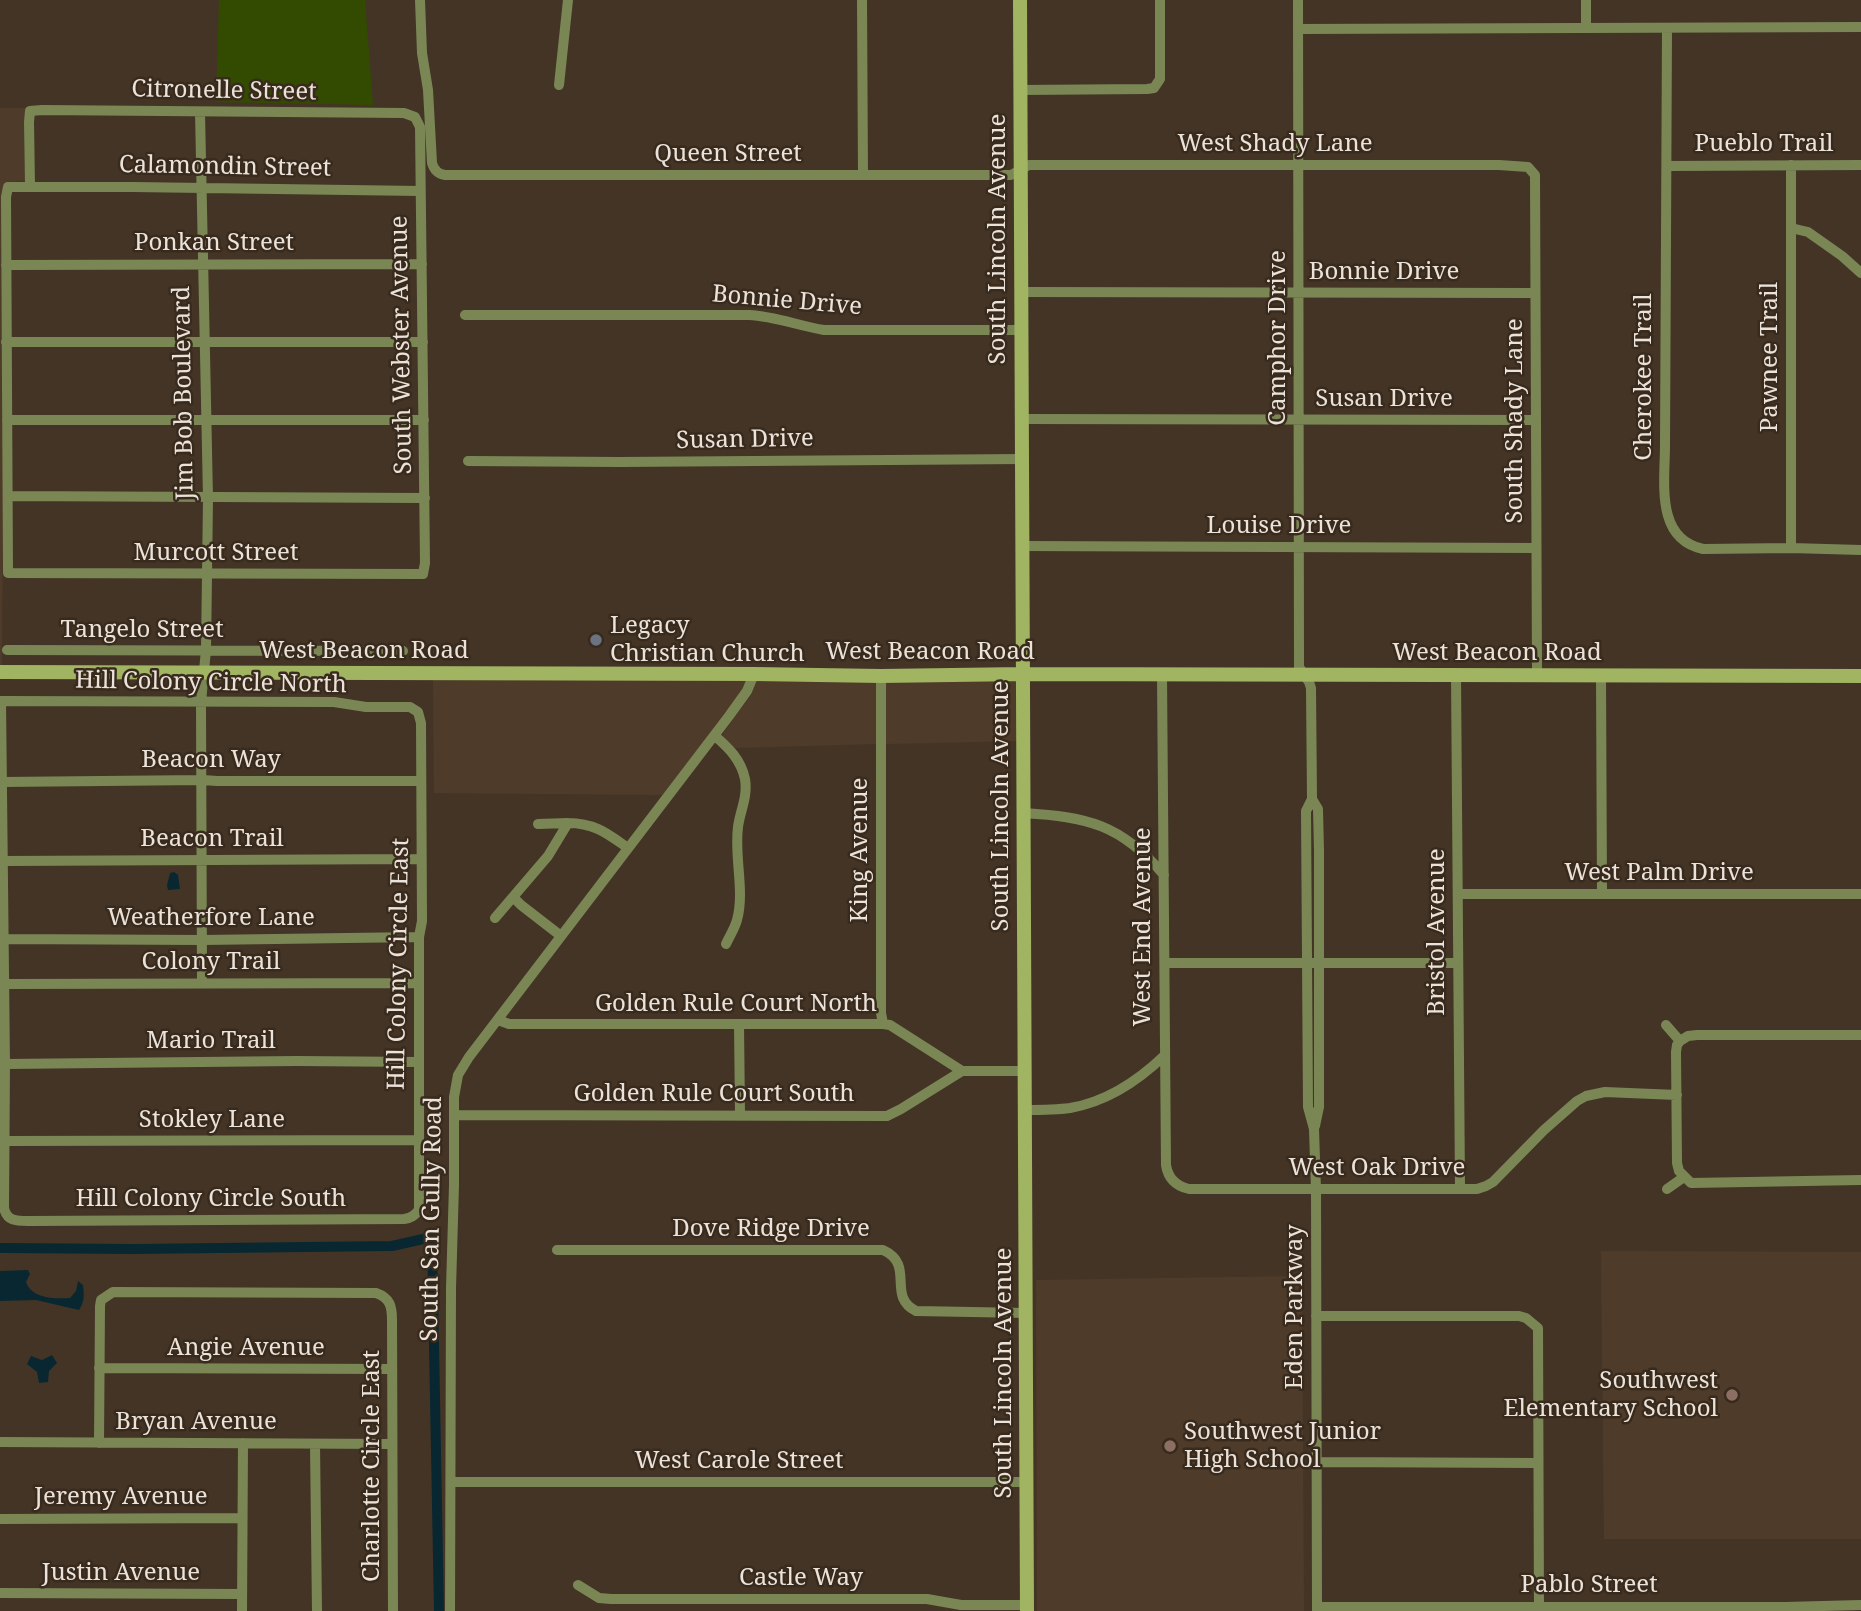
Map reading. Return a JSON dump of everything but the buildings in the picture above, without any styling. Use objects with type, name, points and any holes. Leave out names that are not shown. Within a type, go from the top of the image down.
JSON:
[{"type":"street","name":"Queen Street","points":[[420,0],[432,163],[439,174],[1011,175],[1020,171]]},
{"type":"street","points":[[559,85],[568,0]]},
{"type":"street","points":[[862,0],[863,174]]},
{"type":"street","name":"South Lincoln Avenue","points":[[1020,0],[1027,1608]]},
{"type":"street","points":[[1020,90],[1147,89],[1157,85],[1160,79],[1160,0]]},
{"type":"street","name":"Camphor Drive","points":[[1297,0],[1299,667],[1304,675]]},
{"type":"street","points":[[1586,0],[1586,28]]},
{"type":"street","points":[[1298,29],[1861,27]]},
{"type":"street","name":"Cherokee Trail","points":[[1667,28],[1666,514],[1673,531],[1682,541],[1703,550],[1861,550]]},
{"type":"street","name":"Citronelle Street","points":[[30,187],[30,111],[404,113],[415,117]]},
{"type":"street","name":"Jim Bob Boulevard","points":[[200,112],[208,498],[206,650],[201,702],[202,983]]},
{"type":"street","name":"South Webster Avenue","points":[[415,117],[421,127],[425,498],[423,574]]},
{"type":"street","name":"West Shady Lane","points":[[1020,171],[1029,165],[1524,165],[1531,169]]},
{"type":"street","name":"Pawnee Trail","points":[[1791,165],[1791,548]]},
{"type":"street","name":"Pueblo Trail","points":[[1667,166],[1861,165]]},
{"type":"street","name":"South Shady Lane","points":[[1531,169],[1535,175],[1537,675]]},
{"type":"street","points":[[30,187],[8,187],[6,197],[8,496],[425,498]]},
{"type":"street","name":"Calamondin Street","points":[[30,187],[421,191]]},
{"type":"street","points":[[1791,228],[1808,232],[1861,273]]},
{"type":"street","name":"Ponkan Street","points":[[6,265],[422,264]]},
{"type":"street","name":"Bonnie Drive","points":[[1022,292],[1535,293]]},
{"type":"street","name":"Bonnie Drive","points":[[465,316],[749,314],[824,330],[1022,330]]},
{"type":"street","points":[[6,342],[423,342]]},
{"type":"street","points":[[7,420],[424,419]]},
{"type":"street","name":"Susan Drive","points":[[1022,419],[1536,421]]},
{"type":"street","name":"Susan Drive","points":[[468,461],[1023,459]]},
{"type":"street","name":"Murcott Street","points":[[8,496],[8,573],[423,574]]},
{"type":"street","name":"Louise Drive","points":[[1021,546],[1536,548]]},
{"type":"street","name":"Tangelo Street","points":[[8,650],[403,651]]},
{"type":"street","name":"West Beacon Road","points":[[0,672],[881,676],[1861,676]]},
{"type":"street","name":"South San Gully Road","points":[[450,1611],[451,1287],[454,1097],[458,1075],[469,1057],[715,736],[747,691],[754,674]]},
{"type":"street","name":"West End Avenue","points":[[1162,675],[1166,1165],[1170,1178]]},
{"type":"street","name":"Eden Parkway","points":[[1304,675],[1311,688],[1312,799],[1318,809],[1313,963],[1319,1107],[1314,1129],[1317,1609]]},
{"type":"street","name":"Bristol Avenue","points":[[1456,675],[1460,1189]]},
{"type":"street","points":[[1601,675],[1602,894]]},
{"type":"street","name":"King Avenue","points":[[881,676],[883,1024]]},
{"type":"street","name":"Hill Colony Circle North","points":[[2,782],[2,701],[334,702],[366,707],[410,707],[418,712]]},
{"type":"street","name":"Hill Colony Circle East","points":[[415,1215],[419,1210],[418,983],[422,921],[421,723],[418,712]]},
{"type":"street","points":[[715,736],[736,757],[746,788],[738,827],[739,906],[737,921],[726,944]]},
{"type":"street","name":"Beacon Way","points":[[2,782],[421,781]]},
{"type":"street","points":[[2,782],[5,1141]]},
{"type":"street","points":[[1024,814],[1063,816],[1104,827],[1129,841],[1153,861],[1164,875]]},
{"type":"street","points":[[495,918],[548,856],[568,823]]},
{"type":"street","points":[[538,824],[579,823],[602,830],[628,848]]},
{"type":"street","name":"Beacon Trail","points":[[3,861],[421,859]]},
{"type":"street","name":"West Palm Drive","points":[[1458,894],[1861,894]]},
{"type":"street","points":[[513,897],[561,936]]},
{"type":"street","name":"Weatherfore Lane","points":[[4,939],[419,937]]},
{"type":"street","points":[[1165,963],[1458,963]]},
{"type":"street","name":"Colony Trail","points":[[4,984],[418,983]]},
{"type":"street","name":"Golden Rule Court North","points":[[498,1020],[509,1024],[883,1024],[890,1025],[962,1071]]},
{"type":"street","points":[[739,1024],[740,1115]]},
{"type":"street","points":[[1666,1025],[1680,1041]]},
{"type":"street","points":[[1861,1035],[1697,1035],[1680,1041],[1676,1052],[1677,1163],[1679,1171],[1691,1183],[1861,1180]]},
{"type":"street","points":[[1025,1110],[1073,1108],[1104,1098],[1133,1081],[1165,1055]]},
{"type":"street","name":"Mario Trail","points":[[5,1064],[418,1062]]},
{"type":"street","points":[[962,1071],[1025,1071]]},
{"type":"street","name":"Golden Rule Court South","points":[[454,1115],[887,1116],[962,1071]]},
{"type":"street","name":"West Oak Drive","points":[[1170,1178],[1180,1187],[1189,1189],[1477,1189],[1493,1182],[1544,1130],[1586,1096],[1605,1092],[1677,1095]]},
{"type":"street","name":"Stokley Lane","points":[[5,1141],[419,1140]]},
{"type":"street","name":"Hill Colony Circle South","points":[[5,1141],[4,1208],[8,1217],[15,1221],[404,1219],[415,1215]]},
{"type":"street","points":[[1667,1189],[1684,1177]]},
{"type":"street","name":"Dove Ridge Drive","points":[[557,1250],[883,1250],[891,1254],[900,1265],[902,1297],[905,1303],[916,1311],[1026,1313]]},
{"type":"street","name":"Charlotte Circle East","points":[[99,1368],[100,1306],[102,1300],[113,1292],[384,1295],[390,1301],[393,1320],[393,1611]]},
{"type":"street","points":[[1316,1316],[1519,1316],[1538,1328],[1539,1608]]},
{"type":"street","points":[[99,1368],[99,1443]]},
{"type":"street","name":"Angie Avenue","points":[[99,1368],[393,1369]]},
{"type":"street","name":"Bryan Avenue","points":[[0,1442],[392,1444]]},
{"type":"street","points":[[242,1611],[243,1443]]},
{"type":"street","points":[[315,1444],[317,1611]]},
{"type":"street","points":[[1317,1462],[1538,1463]]},
{"type":"street","name":"West Carole Street","points":[[451,1482],[1027,1482]]},
{"type":"street","name":"Jeremy Avenue","points":[[0,1519],[242,1518]]},
{"type":"street","name":"Castle Way","points":[[578,1585],[599,1598],[611,1599],[928,1599],[961,1605],[1027,1608]]},
{"type":"street","name":"Justin Avenue","points":[[0,1593],[242,1594]]},
{"type":"street","name":"Pablo Street","points":[[1317,1609],[1811,1608],[1861,1605]]},
{"type":"shaded area","points":[[0,108],[27,108],[24,122],[25,181],[7,182],[1,197],[2,667],[0,667]]},
{"type":"shaded area","points":[[433,679],[747,679],[743,689],[663,795],[434,793]]},
{"type":"shaded area","points":[[757,679],[876,681],[876,744],[735,748],[722,735],[751,695]]},
{"type":"shaded area","points":[[1019,680],[1019,741],[886,744],[886,681]]},
{"type":"shaded area","name":"Southwest Elementary School","points":[[1601,1251],[1861,1252],[1861,1539],[1604,1539]]},
{"type":"shaded area","name":"Southwest Junior High School","points":[[1302,1276],[1304,1611],[1037,1611],[1036,1280]]},
{"type":"green space","points":[[219,0],[365,0],[373,105],[216,102]]},
{"type":"water","points":[[170,873],[178,875],[180,889],[168,890]]},
{"type":"water","points":[[28,1270],[30,1274],[26,1282],[29,1288],[45,1297],[70,1298],[76,1291],[78,1281],[83,1285],[84,1295],[79,1310],[36,1300],[0,1301],[0,1271]]},
{"type":"water","points":[[52,1355],[57,1363],[49,1371],[48,1382],[39,1383],[37,1372],[27,1364],[31,1356],[42,1360]]},
{"type":"waterway","points":[[0,1248],[392,1246],[432,1237],[439,1611]]},
{"type":"place","name":"Legacy Christian Church","points":[[596,640]]},
{"type":"place","name":"Southwest Elementary School","points":[[1732,1395]]},
{"type":"place","name":"Southwest Junior High School","points":[[1170,1446]]}]
